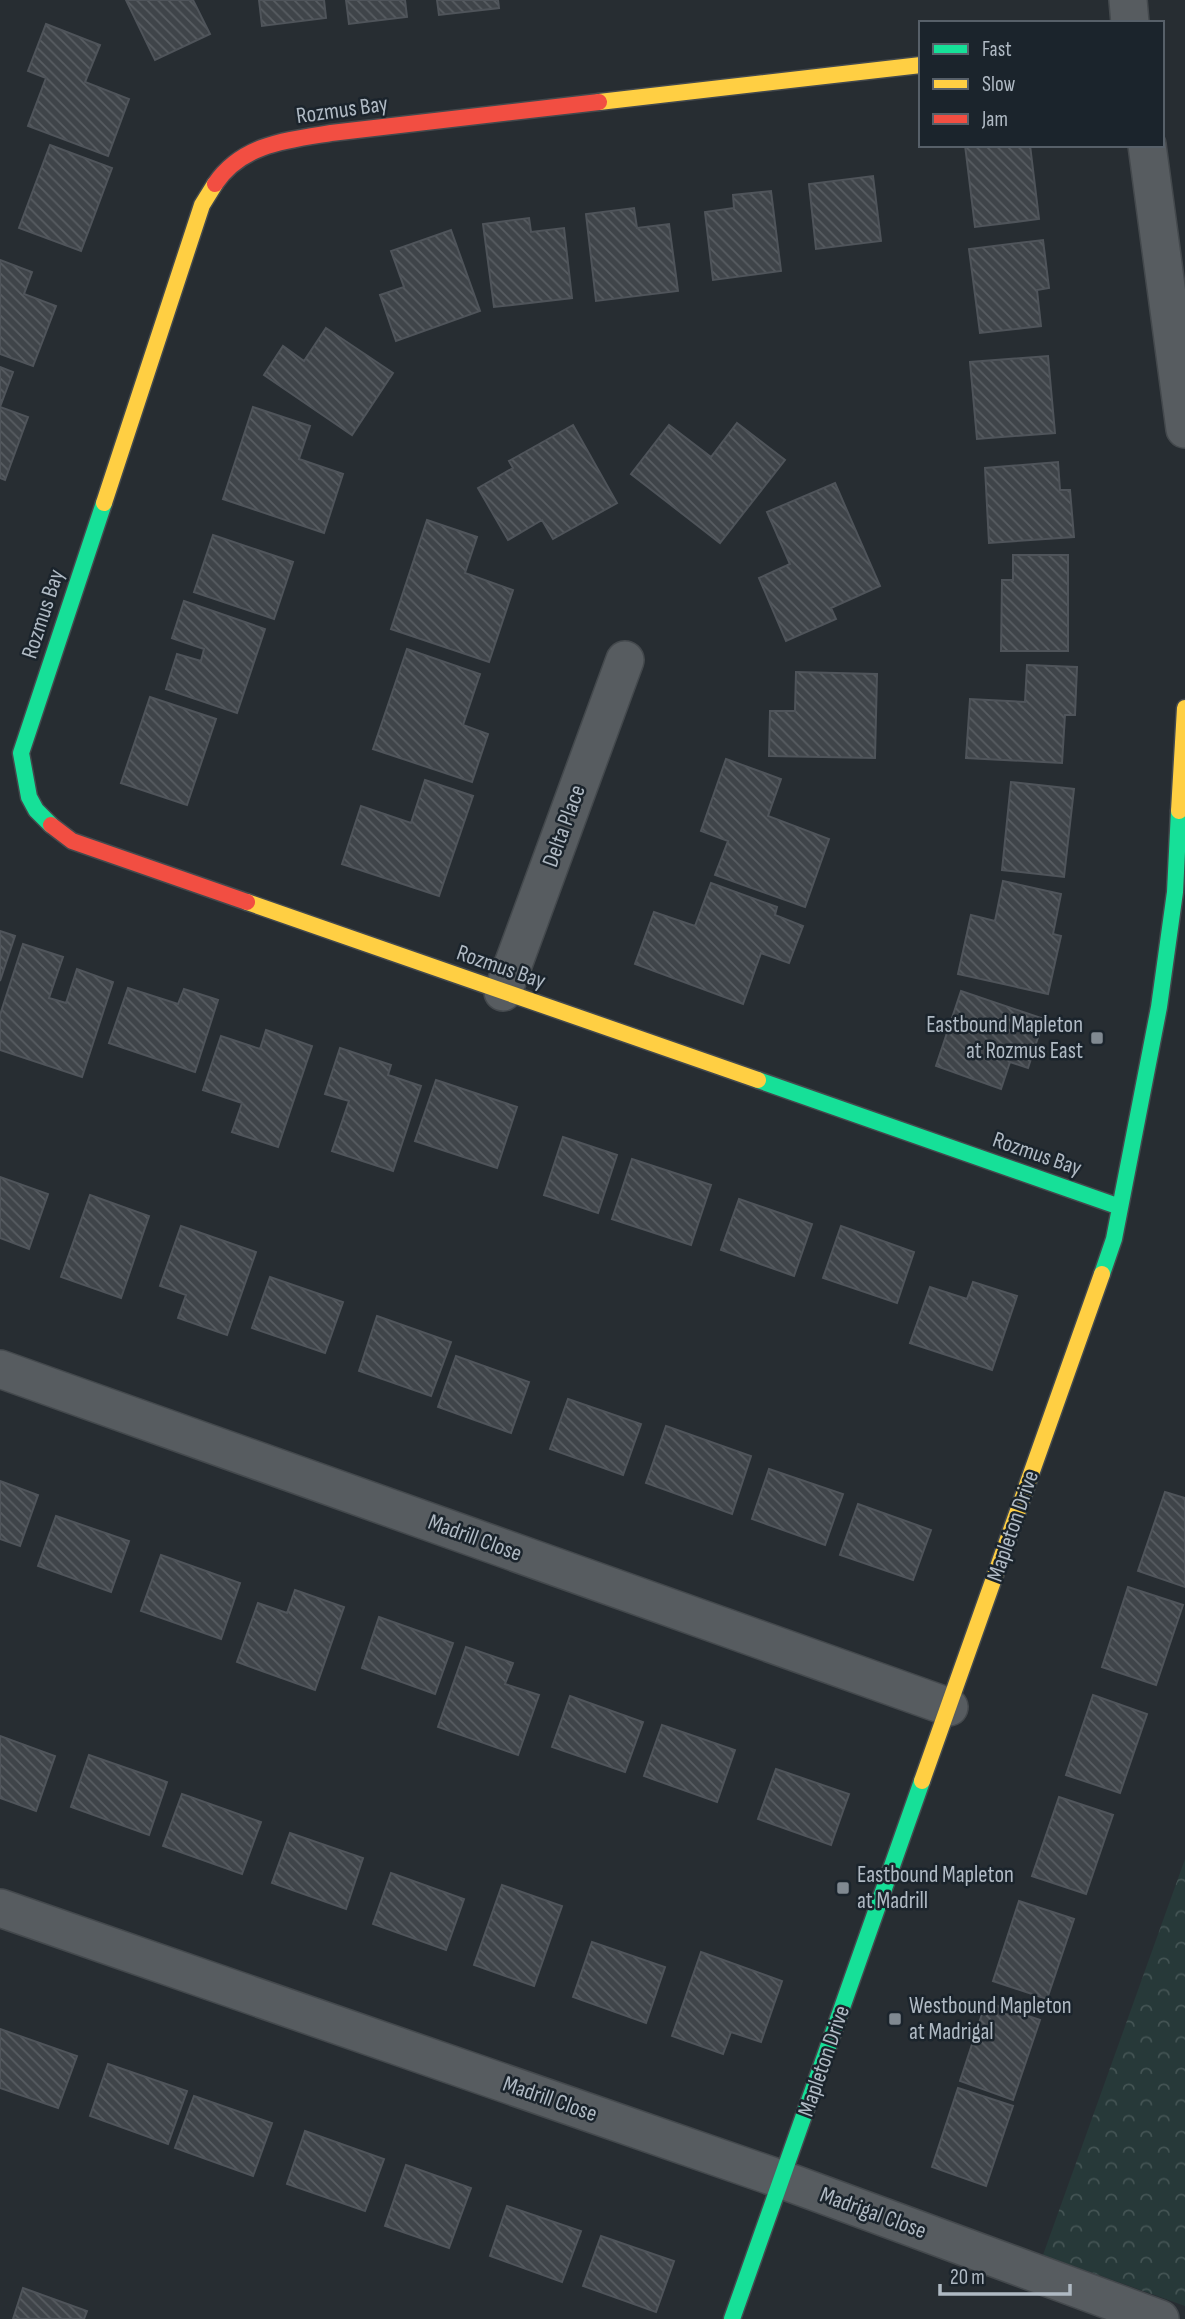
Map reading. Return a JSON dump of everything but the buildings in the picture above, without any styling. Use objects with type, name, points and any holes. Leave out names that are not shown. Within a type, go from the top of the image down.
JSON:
[{"type":"street","points":[[1128,0],[1130,21]]},
{"type":"street","name":"Rozmus Bay","points":[[919,65],[331,133],[260,146],[235,161],[222,173],[202,205],[21,752],[29,799],[55,829],[72,841],[1120,1207]]},
{"type":"street","points":[[1147,147],[1185,429]]},
{"type":"street","name":"Delta Place","points":[[503,992],[625,660]]},
{"type":"street","name":"Mapleton Drive","points":[[732,2319],[1114,1239],[1180,891],[1185,708]]},
{"type":"street","name":"Madrill Close","points":[[0,1369],[949,1707]]},
{"type":"street","name":"Madrill Close","points":[[0,1908],[783,2180]]},
{"type":"street","name":"Madrigal Close","points":[[783,2180],[1160,2319]]},
{"type":"green space","points":[[1185,1859],[1185,2306],[1043,2255]]},
{"type":"traffic: fast","points":[[51,825],[36,810],[29,797],[21,753],[104,503]]},
{"type":"traffic: fast","points":[[1102,1274],[1114,1239],[1159,1007],[1175,892],[1179,811]]},
{"type":"traffic: fast","points":[[758,1080],[1120,1207]]},
{"type":"traffic: fast","points":[[732,2319],[922,1781]]},
{"type":"traffic: slow","points":[[599,102],[919,65]]},
{"type":"traffic: slow","points":[[104,503],[202,205],[215,184]]},
{"type":"traffic: slow","points":[[1179,811],[1185,708]]},
{"type":"traffic: slow","points":[[247,902],[758,1080]]},
{"type":"traffic: slow","points":[[922,1781],[1102,1274]]},
{"type":"traffic: jam","points":[[215,184],[238,160],[252,152],[282,142],[331,133],[599,102]]},
{"type":"traffic: jam","points":[[51,825],[72,841],[247,902]]},
{"type":"place","name":"Eastbound Mapleton at Rozmus East","points":[[1097,1038]]},
{"type":"place","name":"Eastbound Mapleton at Madrill","points":[[843,1888]]},
{"type":"place","name":"Westbound Mapleton at Madrigal","points":[[895,2019]]}]
